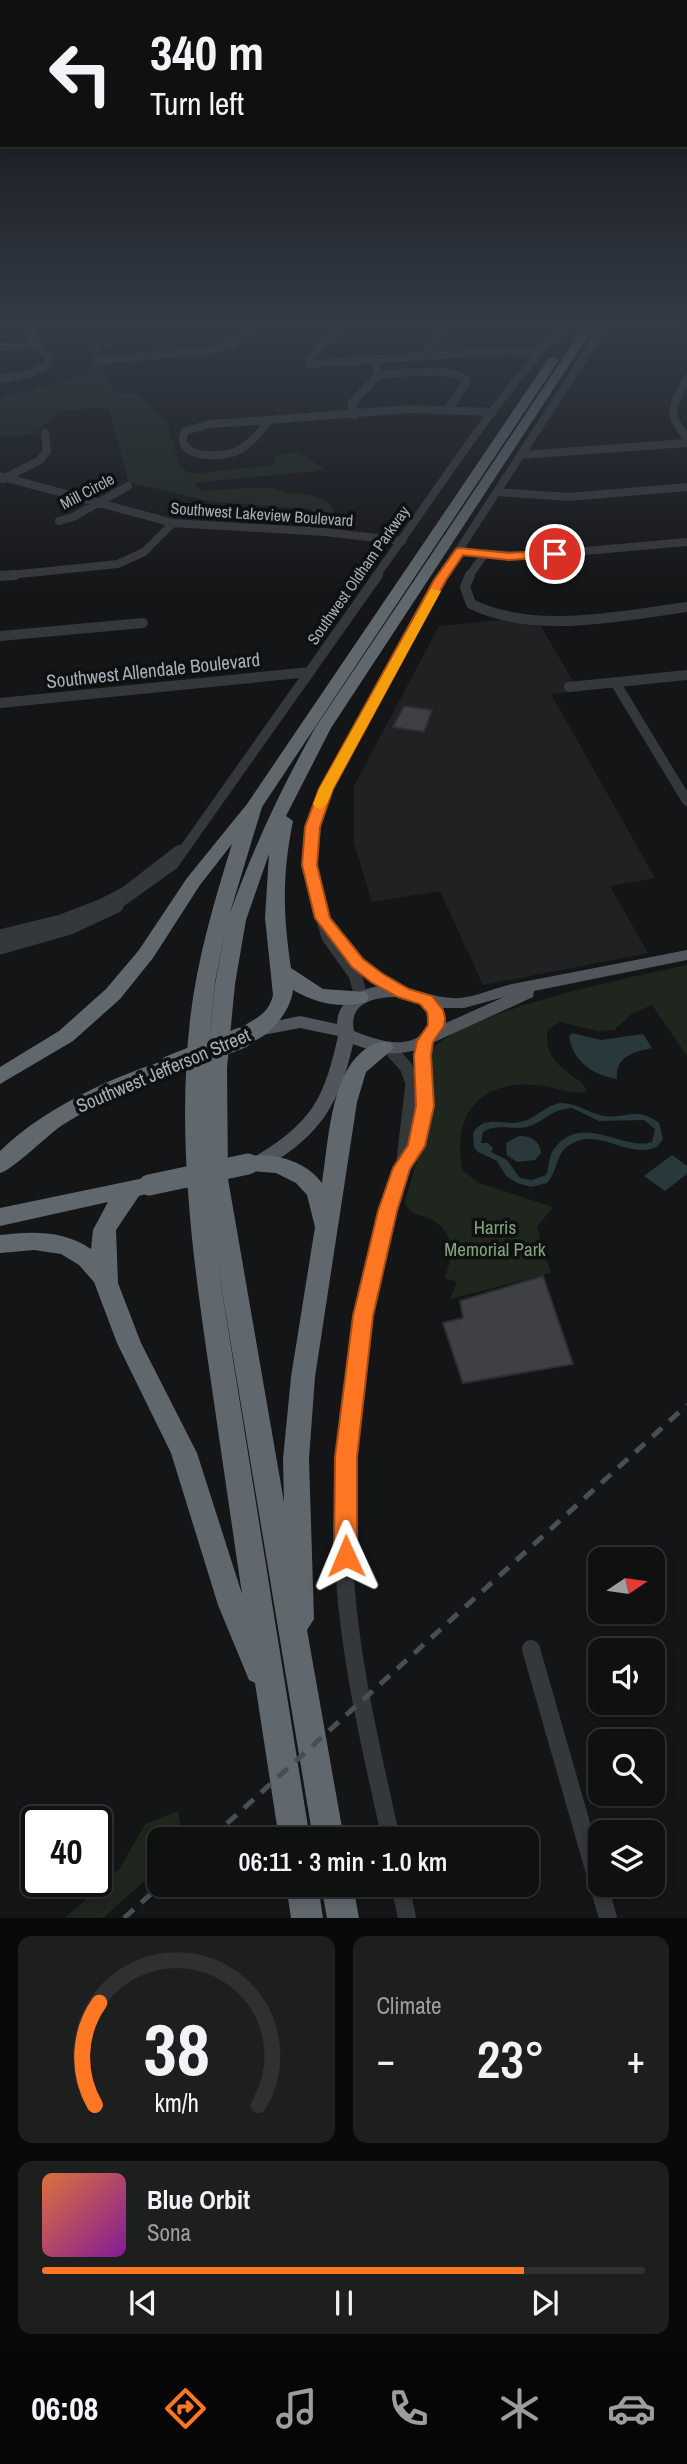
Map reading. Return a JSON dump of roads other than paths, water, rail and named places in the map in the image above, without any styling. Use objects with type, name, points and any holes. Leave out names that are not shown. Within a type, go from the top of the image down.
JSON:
[{"type":"highway","points":[[3,1076],[66,1036],[113,994],[146,954],[194,882],[253,807],[517,414]]},
{"type":"highway","points":[[327,1827],[230,1269],[218,1179],[217,1068],[225,984],[234,933],[260,854],[293,783],[323,728],[532,414]]},
{"type":"highway","points":[[249,1034],[282,1002],[274,919],[275,862],[293,783]]},
{"type":"highway","points":[[253,807],[218,917],[204,984],[197,1073],[195,1180],[206,1274],[292,1827]]},
{"type":"highway","points":[[281,970],[296,985],[314,995],[335,999],[360,996]]},
{"type":"highway","name":"Southwest Jefferson Street","points":[[4,1155],[68,1110],[249,1034]]},
{"type":"highway","points":[[302,1687],[296,1459],[303,1377],[354,1074],[365,1057],[387,1048]]},
{"type":"highway","points":[[0,1217],[255,1162],[294,1171],[316,1190],[326,1233]]},
{"type":"highway","points":[[112,1297],[101,1245],[103,1229],[107,1218],[140,1187]]},
{"type":"highway","points":[[0,1244],[24,1240],[73,1248],[96,1266],[112,1297],[129,1342],[168,1415],[184,1453],[230,1599],[272,1700]]},
{"type":"highway","points":[[304,1897],[307,1918]]},
{"type":"highway","points":[[339,1897],[343,1918]]},
{"type":"main road","points":[[255,1162],[296,1140],[319,1117],[335,1082],[346,1033],[347,1010],[360,996],[375,992],[404,993],[448,1005],[469,1004],[502,992],[535,988],[687,955]]},
{"type":"main road","points":[[346,1033],[387,1048],[403,1049],[535,988]]},
{"type":"main road","points":[[426,1000],[435,1010],[436,1018],[428,1038]]},
{"type":"main road","name":"Southwest Jefferson Street","points":[[249,1034],[300,1021],[346,1033]]},
{"type":"street","points":[[269,420],[239,450],[231,454],[210,456],[194,453],[184,446],[182,440],[185,431],[198,426],[269,420],[367,414]]},
{"type":"street","name":"Southwest Oldham Parkway","points":[[0,936],[81,924],[127,901],[173,865],[182,848],[310,672],[491,414]]},
{"type":"street","points":[[360,996],[358,976],[326,935],[310,865],[312,827],[318,808],[440,580],[548,414]]},
{"type":"street","points":[[671,414],[673,422],[687,437]]},
{"type":"street","points":[[2,478],[40,460],[47,451],[45,433]]},
{"type":"street","points":[[521,455],[687,443]]},
{"type":"street","name":"Southwest Lakeview Boulevard","points":[[2,478],[173,523],[332,533],[402,541]]},
{"type":"street","name":"Mill Circle","points":[[59,521],[73,517],[128,486]]},
{"type":"street","points":[[498,492],[568,497],[687,487]]},
{"type":"street","points":[[0,576],[100,567],[127,561],[144,552],[173,523]]},
{"type":"street","points":[[460,551],[484,555],[528,556],[687,542]]},
{"type":"street","points":[[484,555],[464,587],[470,601],[478,608],[502,618],[548,620],[687,607]]},
{"type":"street","points":[[0,636],[143,623]]},
{"type":"street","name":"Southwest Allendale Boulevard","points":[[0,703],[310,672]]},
{"type":"street","points":[[569,687],[687,675]]},
{"type":"street","points":[[615,682],[687,801]]},
{"type":"street","points":[[323,918],[357,963],[404,993]]},
{"type":"street","name":"Southwest Oldham Parkway","points":[[0,948],[45,931]]},
{"type":"street","points":[[389,1827],[364,1704],[348,1602],[346,1457],[363,1316],[378,1247],[402,1168],[416,1146],[425,1106],[421,1064],[428,1038]]},
{"type":"street","points":[[387,1048],[404,1065],[413,1083],[402,1147],[402,1168]]},
{"type":"street","points":[[531,1649],[608,1918]]},
{"type":"street","points":[[403,1897],[407,1918]]},
{"type":"railway","points":[[223,1827],[687,1405]]},
{"type":"railway","points":[[124,1918],[148,1897]]},
{"type":"park label","name":"Harris Memorial Park","points":[[495,1238]]}]
